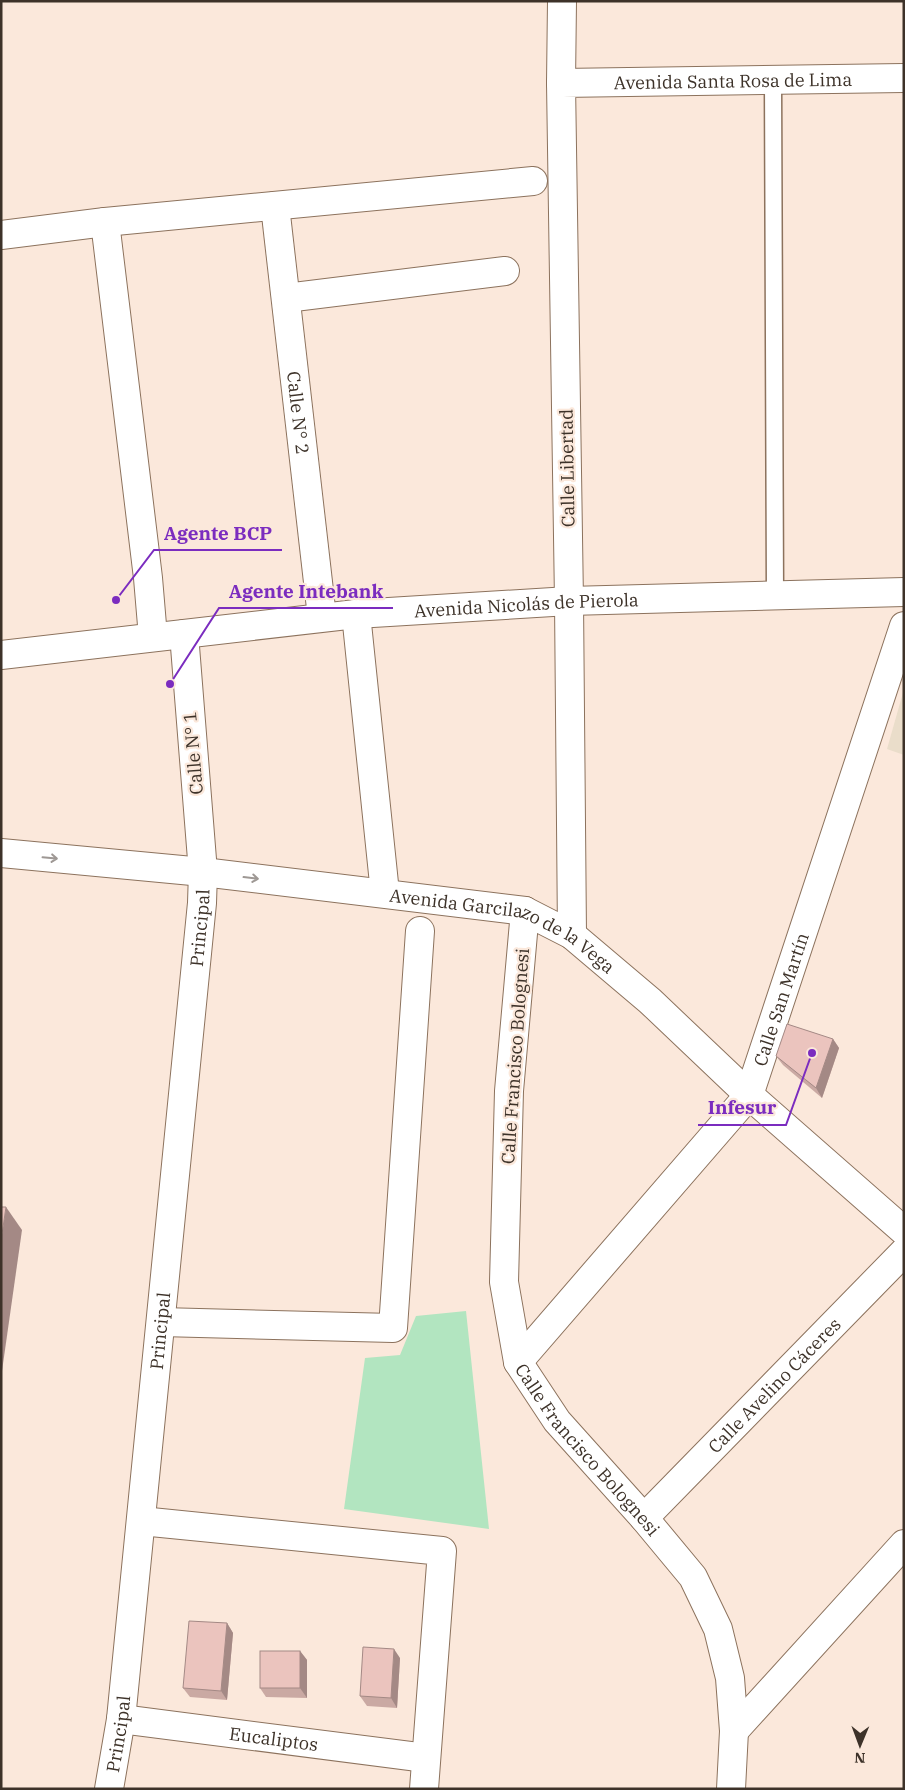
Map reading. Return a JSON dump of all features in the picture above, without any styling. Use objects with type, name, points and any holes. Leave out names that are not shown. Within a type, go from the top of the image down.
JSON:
[{"type":"street","name":"Calle Libertad","points":[[562,1],[561,83],[572,935]]},
{"type":"street","name":"Avenida Santa Rosa de Lima","points":[[561,83],[904,78]]},
{"type":"street","points":[[1,235],[105,222],[533,181]]},
{"type":"street","name":"Calle N° 2","points":[[275,206],[322,617]]},
{"type":"street","points":[[105,222],[148,578],[153,637]]},
{"type":"street","points":[[286,298],[505,271]]},
{"type":"street","name":"Avenida Nicolás de Pierola","points":[[1,655],[356,614],[569,601],[904,592]]},
{"type":"street","points":[[356,614],[385,893]]},
{"type":"street","name":"Calle San Martín","points":[[518,1362],[749,1095],[904,626]]},
{"type":"street","name":"Calle N° 1","points":[[184,634],[203,872]]},
{"type":"street","name":"Avenida Garcilazo de la Vega","points":[[1,853],[203,872],[525,911],[572,935],[650,1002],[749,1095],[904,1231]]},
{"type":"street","name":"Principal","points":[[109,1789],[121,1719],[202,903],[203,872]]},
{"type":"street","name":"Calle Francisco Bolognesi","points":[[525,911],[509,1091],[504,1282],[518,1362],[557,1421],[693,1576],[718,1629],[730,1678],[734,1731],[731,1789]]},
{"type":"street","points":[[161,1322],[393,1328],[420,932]]},
{"type":"street","name":"Calle Avelino Cáceres","points":[[644,1518],[904,1252]]},
{"type":"street","points":[[141,1521],[442,1551],[424,1789]]},
{"type":"street","points":[[734,1731],[904,1544]]},
{"type":"street","name":"Eucaliptos","points":[[121,1719],[426,1758]]},
{"type":"lane","points":[[773,80],[776,595]]},
{"type":"shaded area","points":[[904,689],[904,755],[887,749]]},
{"type":"green space","points":[[466,1311],[489,1529],[344,1509],[365,1358],[400,1355],[416,1316]]},
{"type":"building","points":[[787,1024],[833,1039],[816,1088],[776,1056]]},
{"type":"building","points":[[1,1207],[6,1207],[1,1241]]},
{"type":"building","points":[[189,1621],[227,1623],[221,1691],[183,1688]]},
{"type":"building","points":[[363,1647],[394,1649],[391,1698],[360,1696]]},
{"type":"building","points":[[260,1651],[300,1651],[300,1688],[260,1688]]},
{"type":"place","name":"Agente BCP","points":[[116,600]]},
{"type":"place","name":"Agente Intebank","points":[[170,684]]},
{"type":"place","name":"Infesur","points":[[812,1053]]}]
